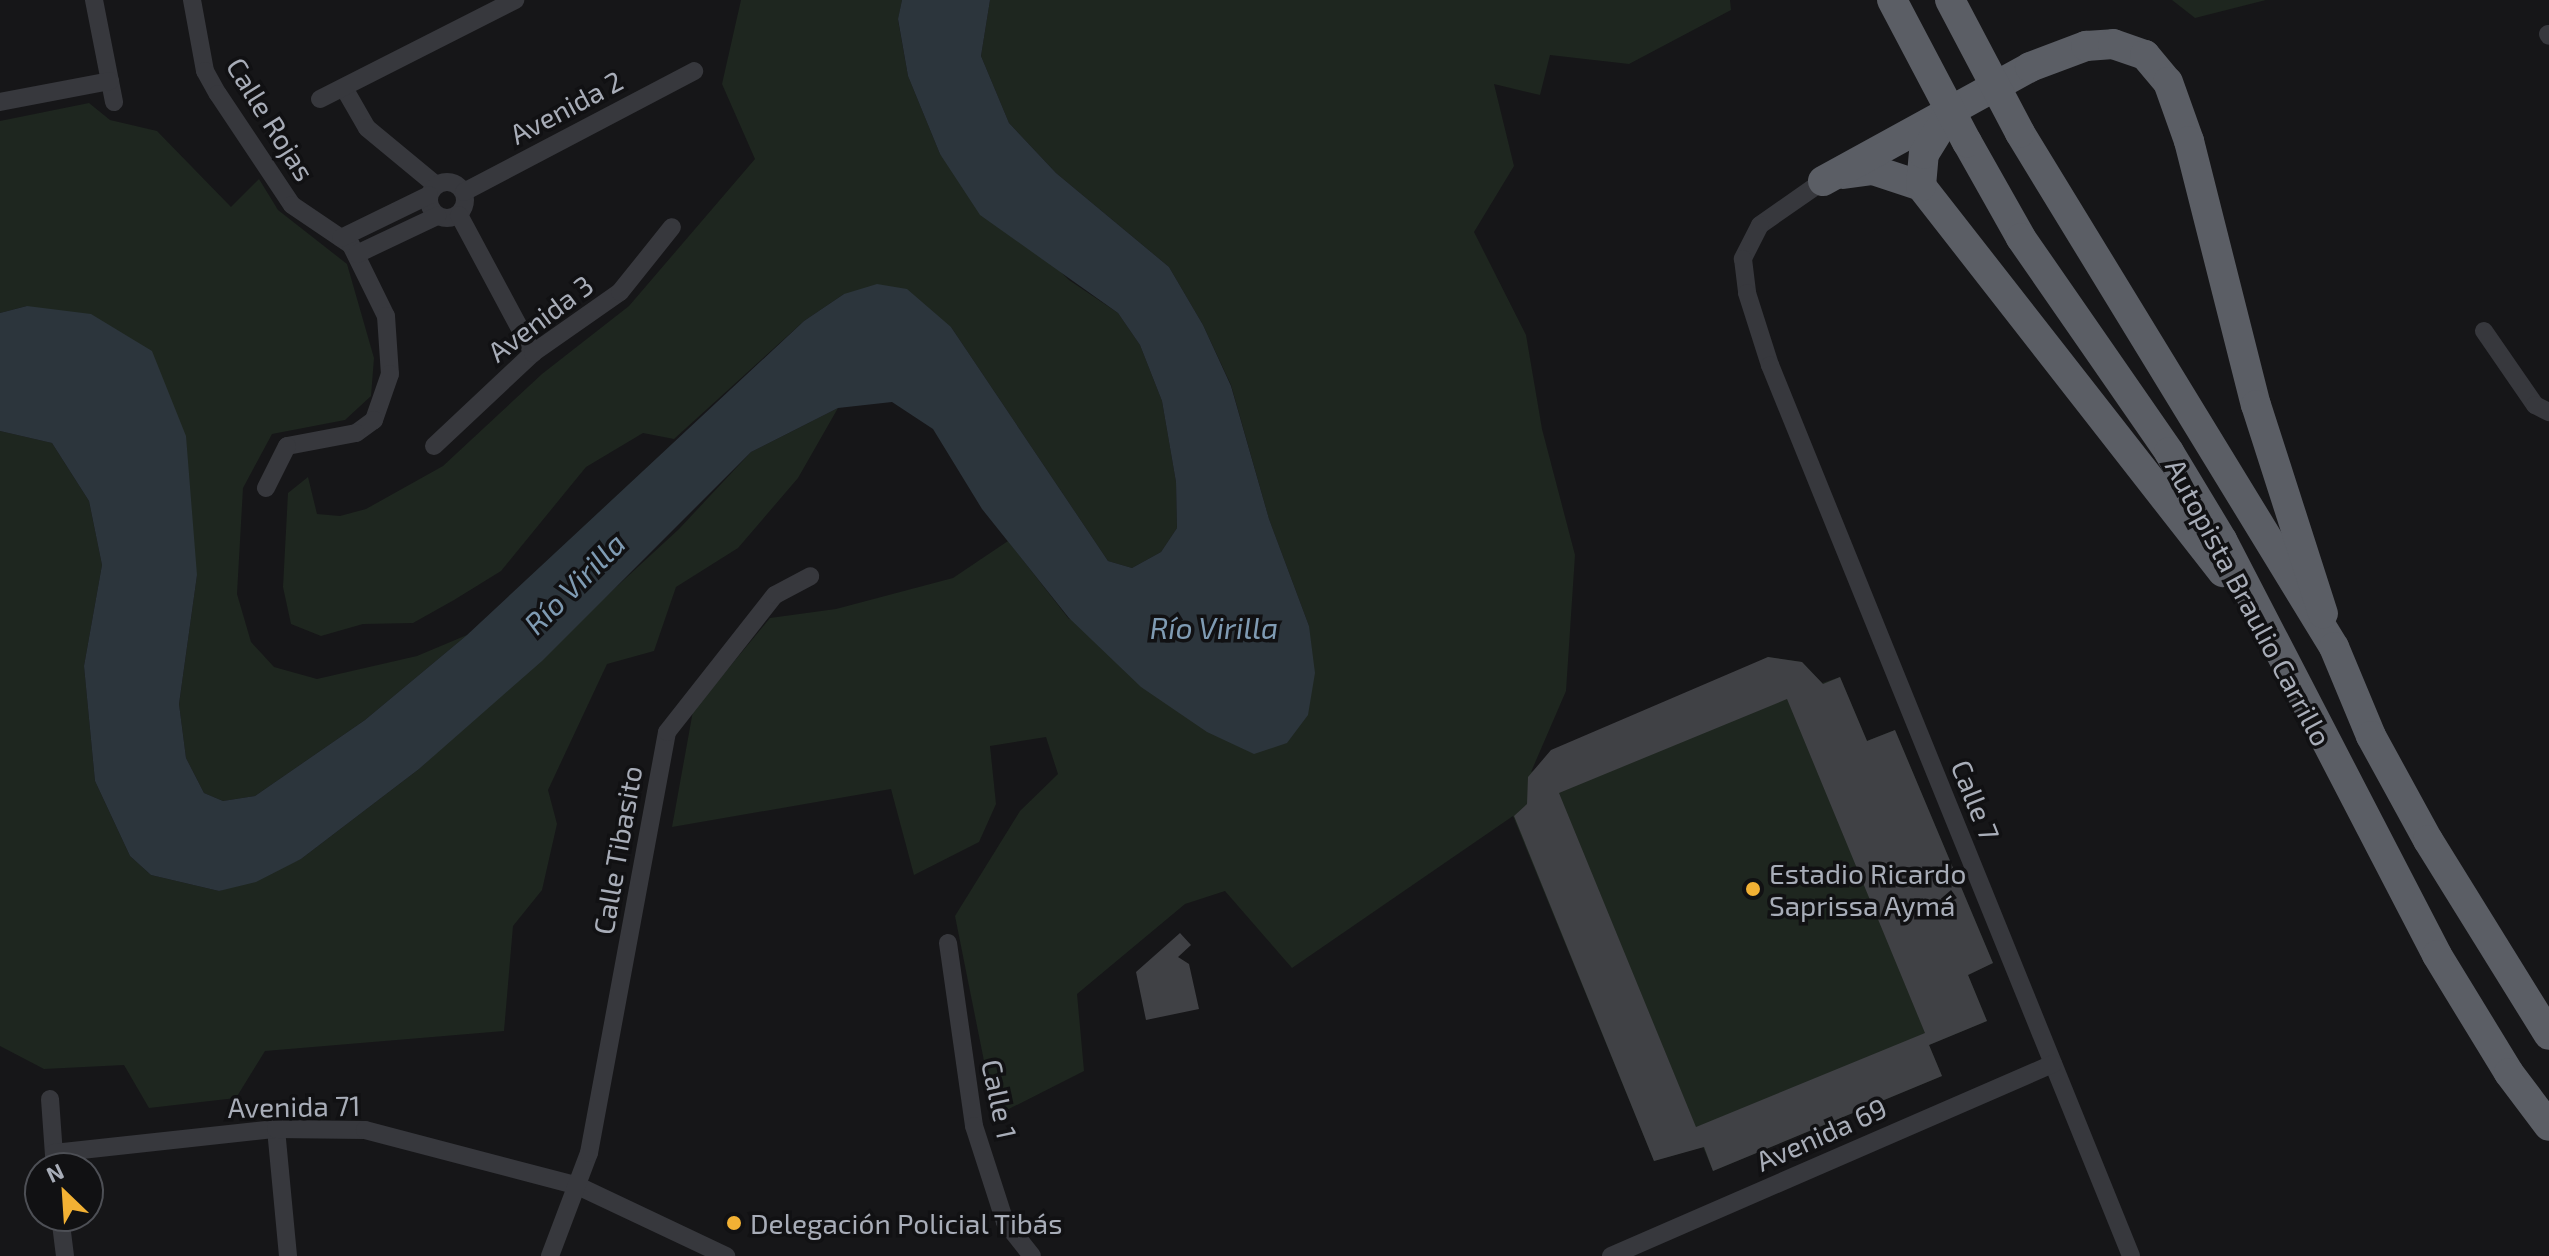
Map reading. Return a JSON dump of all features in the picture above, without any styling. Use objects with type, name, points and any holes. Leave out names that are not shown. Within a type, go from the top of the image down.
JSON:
[{"type":"highway","name":"Autopista Braulio Carrillo","points":[[1892,0],[2021,238],[2169,452],[2266,627],[2437,955],[2509,1073],[2549,1126]]},
{"type":"highway","name":"Autopista Braulio Carrillo","points":[[1950,0],[2020,133],[2334,647],[2371,736],[2428,840],[2549,1035]]},
{"type":"highway","points":[[1823,181],[1960,102],[2086,46],[2113,44],[2145,55],[2168,82],[2189,141],[2256,405],[2334,647]]},
{"type":"highway","points":[[1921,186],[1933,135],[1960,102]]},
{"type":"highway","points":[[1823,181],[1873,170],[1921,186],[2266,627]]},
{"type":"street","points":[[94,0],[114,102]]},
{"type":"street","name":"Calle Rojas","points":[[192,0],[205,71],[218,94],[292,205],[341,238],[357,254],[386,316],[390,374],[384,404],[356,433],[287,446],[266,488]]},
{"type":"street","points":[[320,99],[515,0]]},
{"type":"street","name":"Avenida 2","points":[[464,192],[694,71]]},
{"type":"street","points":[[0,102],[110,81]]},
{"type":"street","points":[[344,88],[367,128],[433,190],[437,216]]},
{"type":"street","name":"Calle 7","points":[[1823,181],[1760,225],[1743,259],[1770,365],[2131,1256]]},
{"type":"street","points":[[341,238],[449,182],[464,192],[459,215],[533,353]]},
{"type":"street","points":[[357,254],[437,216],[459,215]]},
{"type":"street","name":"Avenida 3","points":[[434,446],[533,353],[620,292],[672,227]]},
{"type":"street","points":[[2484,331],[2535,405],[2549,412]]},
{"type":"street","name":"Calle Tibasito","points":[[550,1256],[578,1186],[601,1097],[667,732],[775,595],[810,576]]},
{"type":"street","name":"Calle 1","points":[[948,943],[974,1126],[1005,1222],[1032,1256]]},
{"type":"street","name":"Avenida 69","points":[[1611,1256],[2053,1064]]},
{"type":"street","points":[[50,1099],[54,1152]]},
{"type":"street","points":[[276,1129],[288,1256]]},
{"type":"street","name":"Avenida 71","points":[[104,1154],[276,1129],[365,1130],[578,1186],[726,1256]]},
{"type":"street","points":[[62,1232],[65,1256]]},
{"type":"shaded area","points":[[741,0],[902,0],[898,20],[908,76],[940,154],[1069,280],[1118,313],[1140,345],[1162,401],[1176,482],[1177,528],[1161,552],[1132,568],[1108,561],[951,327],[844,294],[804,321],[674,439],[643,433],[586,467],[501,571],[454,600],[413,623],[363,624],[321,636],[291,624],[283,587],[288,493],[308,477],[317,514],[340,516],[366,509],[443,466],[542,374],[629,306],[755,159],[722,84]]},
{"type":"shaded area","points":[[990,0],[1730,0],[1731,10],[1629,64],[1550,55],[1540,95],[1494,84],[1514,166],[1474,232],[1526,335],[1542,429],[1575,555],[1566,691],[1531,772],[1768,657],[1802,662],[1822,683],[1840,677],[1867,741],[1895,730],[1993,963],[1968,975],[1987,1021],[1929,1045],[1942,1076],[1713,1171],[1703,1147],[1654,1161],[1513,816],[1292,968],[1225,891],[1185,904],[1077,994],[1084,1071],[995,1116],[955,916],[1020,811],[1058,774],[1046,737],[990,746],[996,804],[979,842],[914,875],[891,789],[672,827],[693,711],[770,618],[836,609],[953,578],[1008,541],[1069,619],[1309,626],[1269,519],[1231,385],[1203,325],[1169,267],[1056,173],[1009,123],[981,56]]},
{"type":"shaded area","points":[[2172,0],[2266,0],[2195,18]]},
{"type":"shaded area","points":[[89,103],[110,120],[157,131],[231,207],[259,179],[278,210],[347,264],[374,358],[371,396],[345,420],[272,434],[243,488],[237,594],[251,642],[274,667],[317,679],[417,656],[467,635],[365,720],[255,796],[223,801],[204,793],[186,758],[179,704],[197,575],[27,306],[0,313],[0,121]]},
{"type":"shaded area","points":[[838,408],[798,478],[738,548],[676,587],[654,651],[607,664],[548,790],[557,824],[542,890],[513,926],[504,1031],[265,1051],[236,1098],[149,1108],[124,1065],[44,1069],[0,1046],[0,431],[52,443],[89,501],[102,565],[84,666],[95,781],[130,856],[151,875],[219,891],[301,859],[419,769],[679,529],[751,452]]},
{"type":"water","name":"Río Virilla","points":[[902,0],[990,0],[981,56],[1009,123],[1056,173],[1169,267],[1203,325],[1231,386],[1269,519],[1309,626],[1315,673],[1308,715],[1287,743],[1254,754],[1207,732],[1141,687],[1069,618],[982,509],[933,429],[892,402],[838,408],[751,452],[542,661],[419,769],[301,859],[256,882],[219,891],[151,875],[130,856],[95,781],[84,666],[102,565],[89,501],[52,443],[0,431],[0,313],[27,306],[91,314],[152,351],[186,436],[197,575],[179,704],[186,758],[204,793],[223,801],[255,796],[365,720],[467,635],[804,321],[844,294],[877,284],[907,289],[951,327],[1108,561],[1132,568],[1161,552],[1177,528],[1176,482],[1162,401],[1140,345],[1118,313],[980,215],[940,154],[908,76],[898,19]]},
{"type":"building","points":[[1768,657],[1802,662],[1823,684],[1840,677],[1867,741],[1895,730],[1993,963],[1968,975],[1987,1021],[1929,1045],[1942,1076],[1713,1171],[1704,1147],[1654,1161],[1514,816],[1527,804],[1528,777],[1551,750]],"holes":[[[1787,699],[1925,1033],[1696,1127],[1559,793]]]},
{"type":"building","points":[[1180,933],[1191,945],[1178,957],[1189,964],[1199,1009],[1146,1020],[1136,972]]},
{"type":"place","name":"Estadio Ricardo Saprissa Aymá","points":[[1753,889]]},
{"type":"place","name":"Delegación Policial Tibás","points":[[734,1223]]}]
